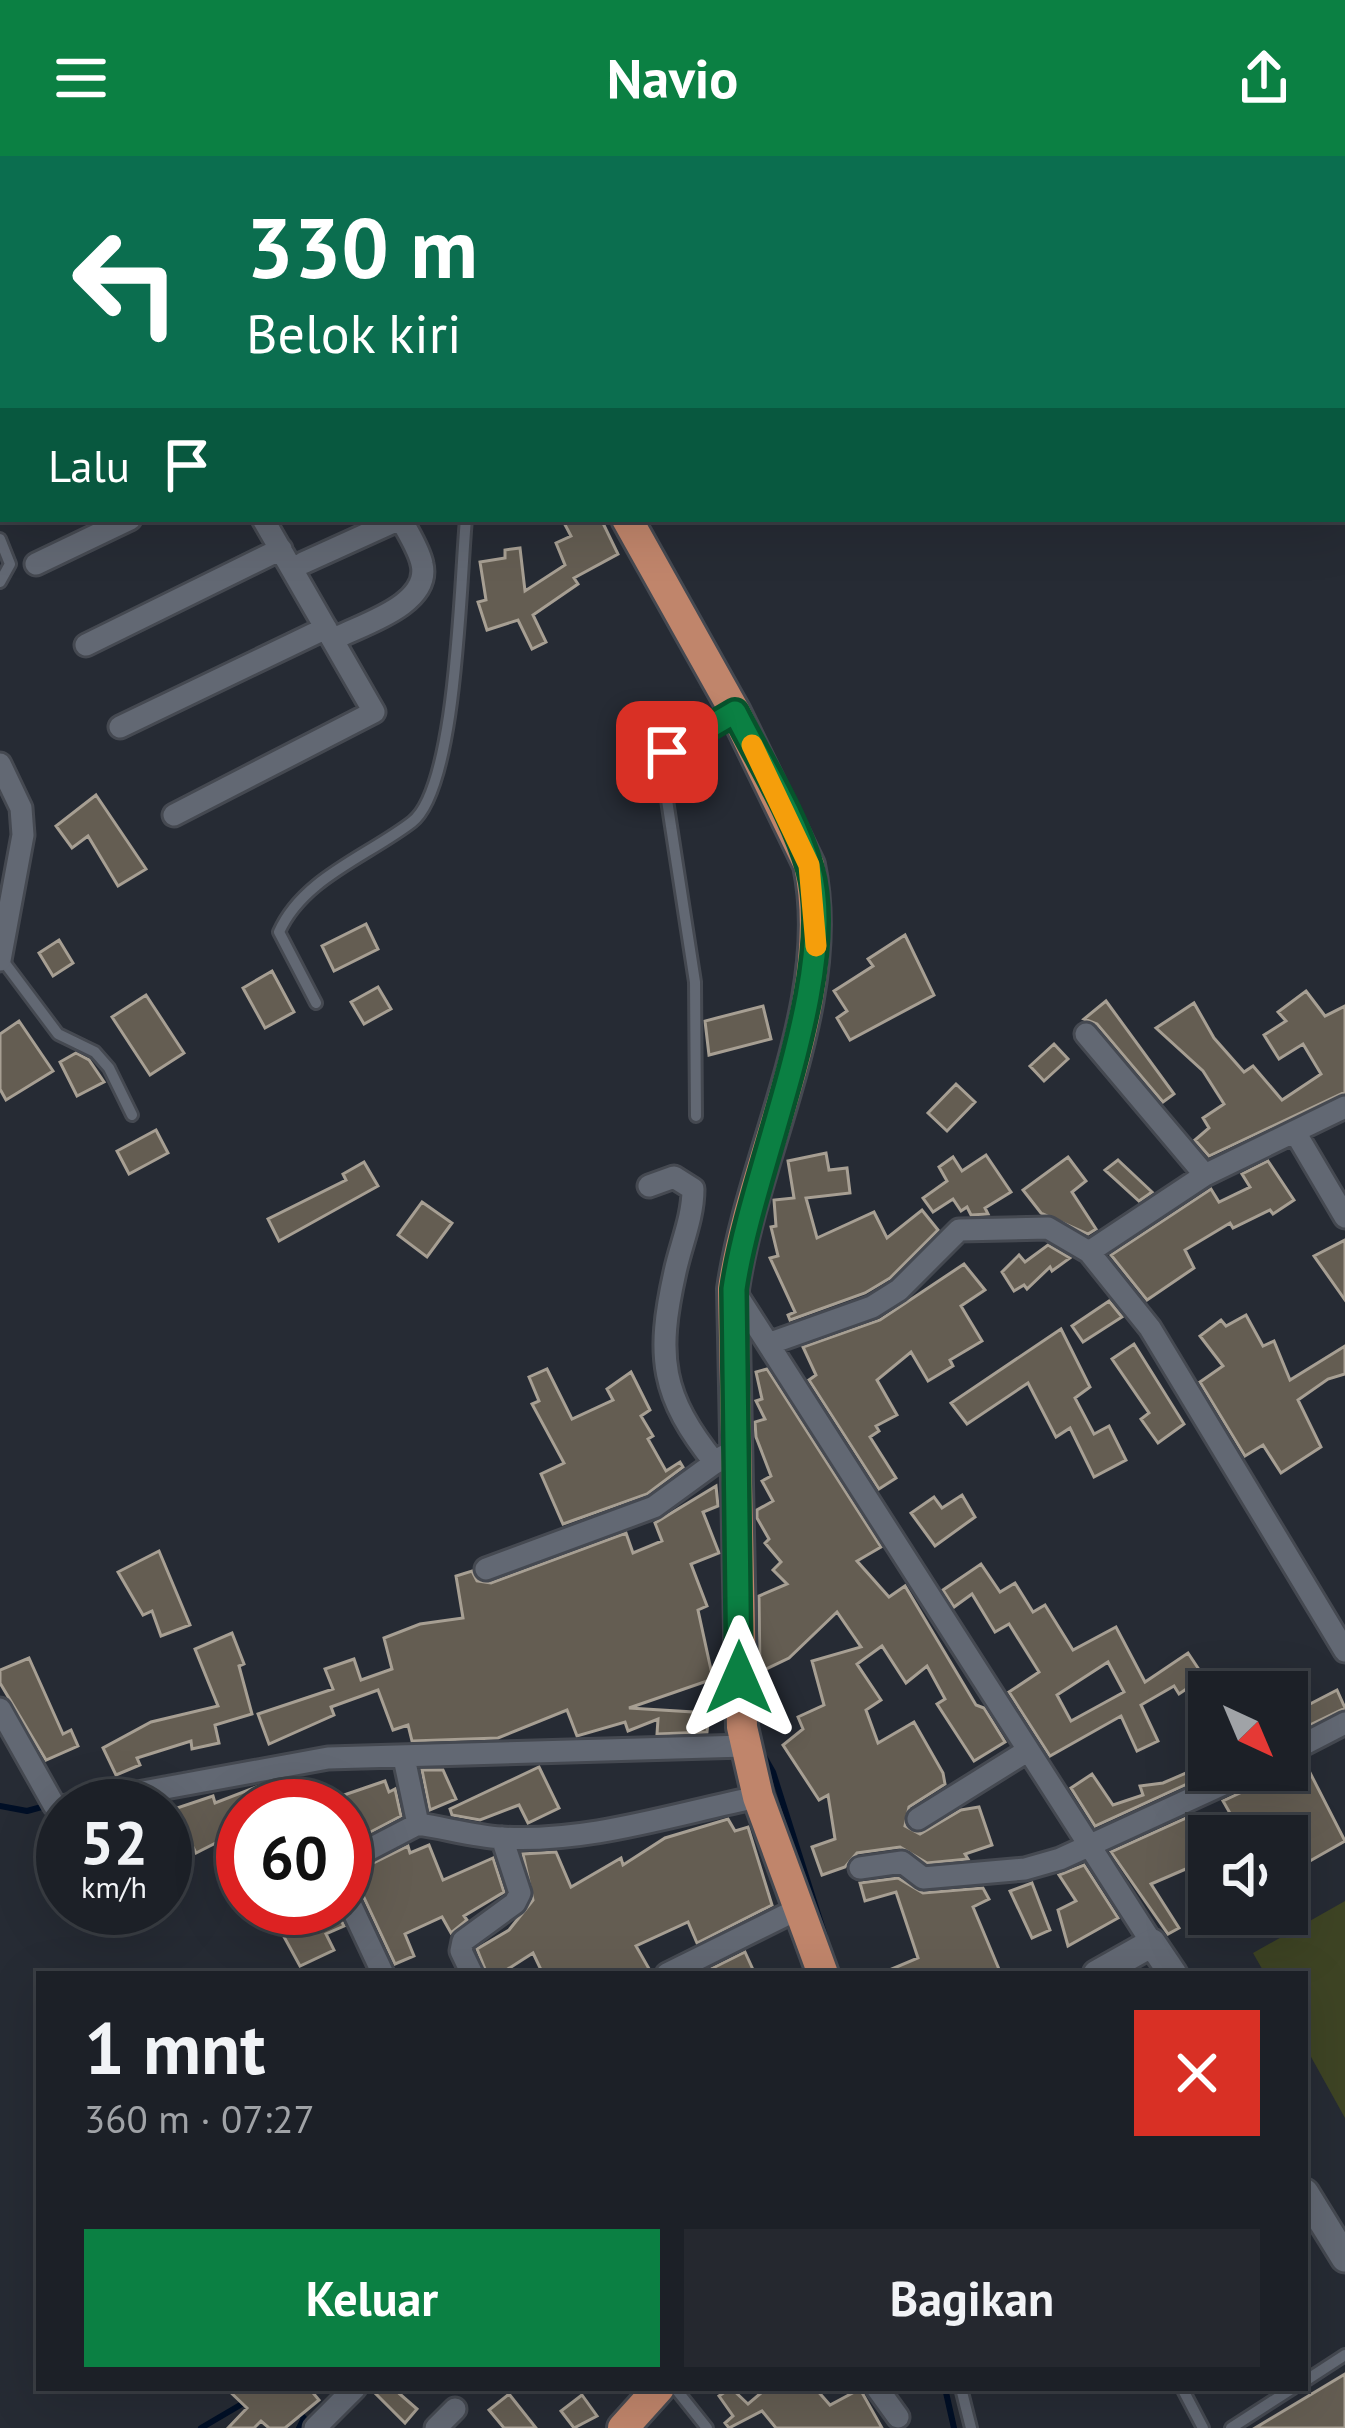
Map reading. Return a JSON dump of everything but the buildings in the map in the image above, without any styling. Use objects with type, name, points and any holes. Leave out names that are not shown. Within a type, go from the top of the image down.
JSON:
[{"type":"main road","points":[[629,522],[735,712],[809,865],[818,925],[802,1020],[742,1226],[726,1454],[745,1745],[819,1971]]},
{"type":"main road","points":[[623,2428],[656,2391]]},
{"type":"street","points":[[36,564],[124,522]]},
{"type":"street","points":[[174,814],[374,712],[333,632],[265,522]]},
{"type":"street","points":[[303,563],[394,522]]},
{"type":"street","points":[[120,727],[333,632],[396,609],[418,589],[422,564],[402,522]]},
{"type":"street","points":[[86,645],[280,549]]},
{"type":"street","points":[[0,764],[21,808],[23,835],[1,959]]},
{"type":"street","points":[[1086,1034],[1205,1175]]},
{"type":"street","points":[[1089,1252],[1205,1175],[1345,1107]]},
{"type":"street","points":[[1295,1132],[1345,1217]]},
{"type":"street","points":[[486,1569],[654,1507],[726,1454],[684,1426],[665,1376],[674,1275],[693,1190],[674,1177],[649,1186]]},
{"type":"street","points":[[771,1343],[872,1307],[899,1290],[959,1230],[1048,1228],[1089,1252],[1150,1328],[1345,1652]]},
{"type":"street","points":[[734,1289],[1171,1971]]},
{"type":"street","points":[[0,1709],[39,1779]]},
{"type":"street","points":[[1308,1742],[1345,1724]]},
{"type":"street","points":[[192,1783],[305,1761],[745,1745]]},
{"type":"street","points":[[918,1819],[1027,1751]]},
{"type":"street","points":[[404,1758],[418,1824]]},
{"type":"street","points":[[860,1868],[902,1862],[923,1878],[1025,1869],[1088,1848],[1209,1791]]},
{"type":"street","points":[[372,1848],[418,1824],[502,1838],[616,1830],[758,1796]]},
{"type":"street","points":[[471,1971],[461,1951],[463,1941],[515,1903],[520,1893],[502,1838]]},
{"type":"street","points":[[673,1971],[800,1908]]},
{"type":"street","points":[[365,1935],[382,1971]]},
{"type":"street","points":[[1102,1971],[1152,1943]]},
{"type":"street","points":[[1308,2198],[1345,2258]]},
{"type":"street","points":[[315,2428],[352,2391]]},
{"type":"street","points":[[879,2391],[898,2417]]},
{"type":"street","points":[[436,2428],[455,2409]]},
{"type":"lane","points":[[316,1003],[279,932],[295,907],[350,859],[412,822],[434,793],[444,753],[466,522]]},
{"type":"lane","points":[[0,539],[10,564],[0,582]]},
{"type":"lane","points":[[696,1116],[695,982],[661,788],[661,761],[675,745],[735,712]]},
{"type":"lane","points":[[1,959],[58,1034],[95,1052],[109,1068],[132,1114]]},
{"type":"lane","points":[[1308,2378],[1345,2355]]},
{"type":"lane","points":[[677,2391],[707,2428]]},
{"type":"lane","points":[[962,2391],[971,2428]]},
{"type":"lane","points":[[1184,2391],[1203,2428]]},
{"type":"lane","points":[[1231,2428],[1288,2391]]},
{"type":"green space","points":[[1345,1901],[1345,2118],[1308,2051],[1308,1971],[1263,1971],[1253,1953],[1285,1935],[1308,1935],[1308,1922]]},
{"type":"waterway","points":[[761,1751],[773,1772],[825,1936]]},
{"type":"waterway","points":[[159,1779],[195,1772]]},
{"type":"waterway","points":[[0,1806],[36,1809]]},
{"type":"waterway","points":[[946,2391],[954,2428]]},
{"type":"waterway","points":[[201,2428],[247,2401]]},
{"type":"waterway","points":[[297,2411],[304,2418],[299,2428]]},
{"type":"slow traffic","points":[[752,745],[809,865],[818,925],[816,946]]},
{"type":"route","points":[[667,752],[735,712],[809,865],[818,925],[802,1020],[742,1226],[734,1289],[739,1678]]}]
